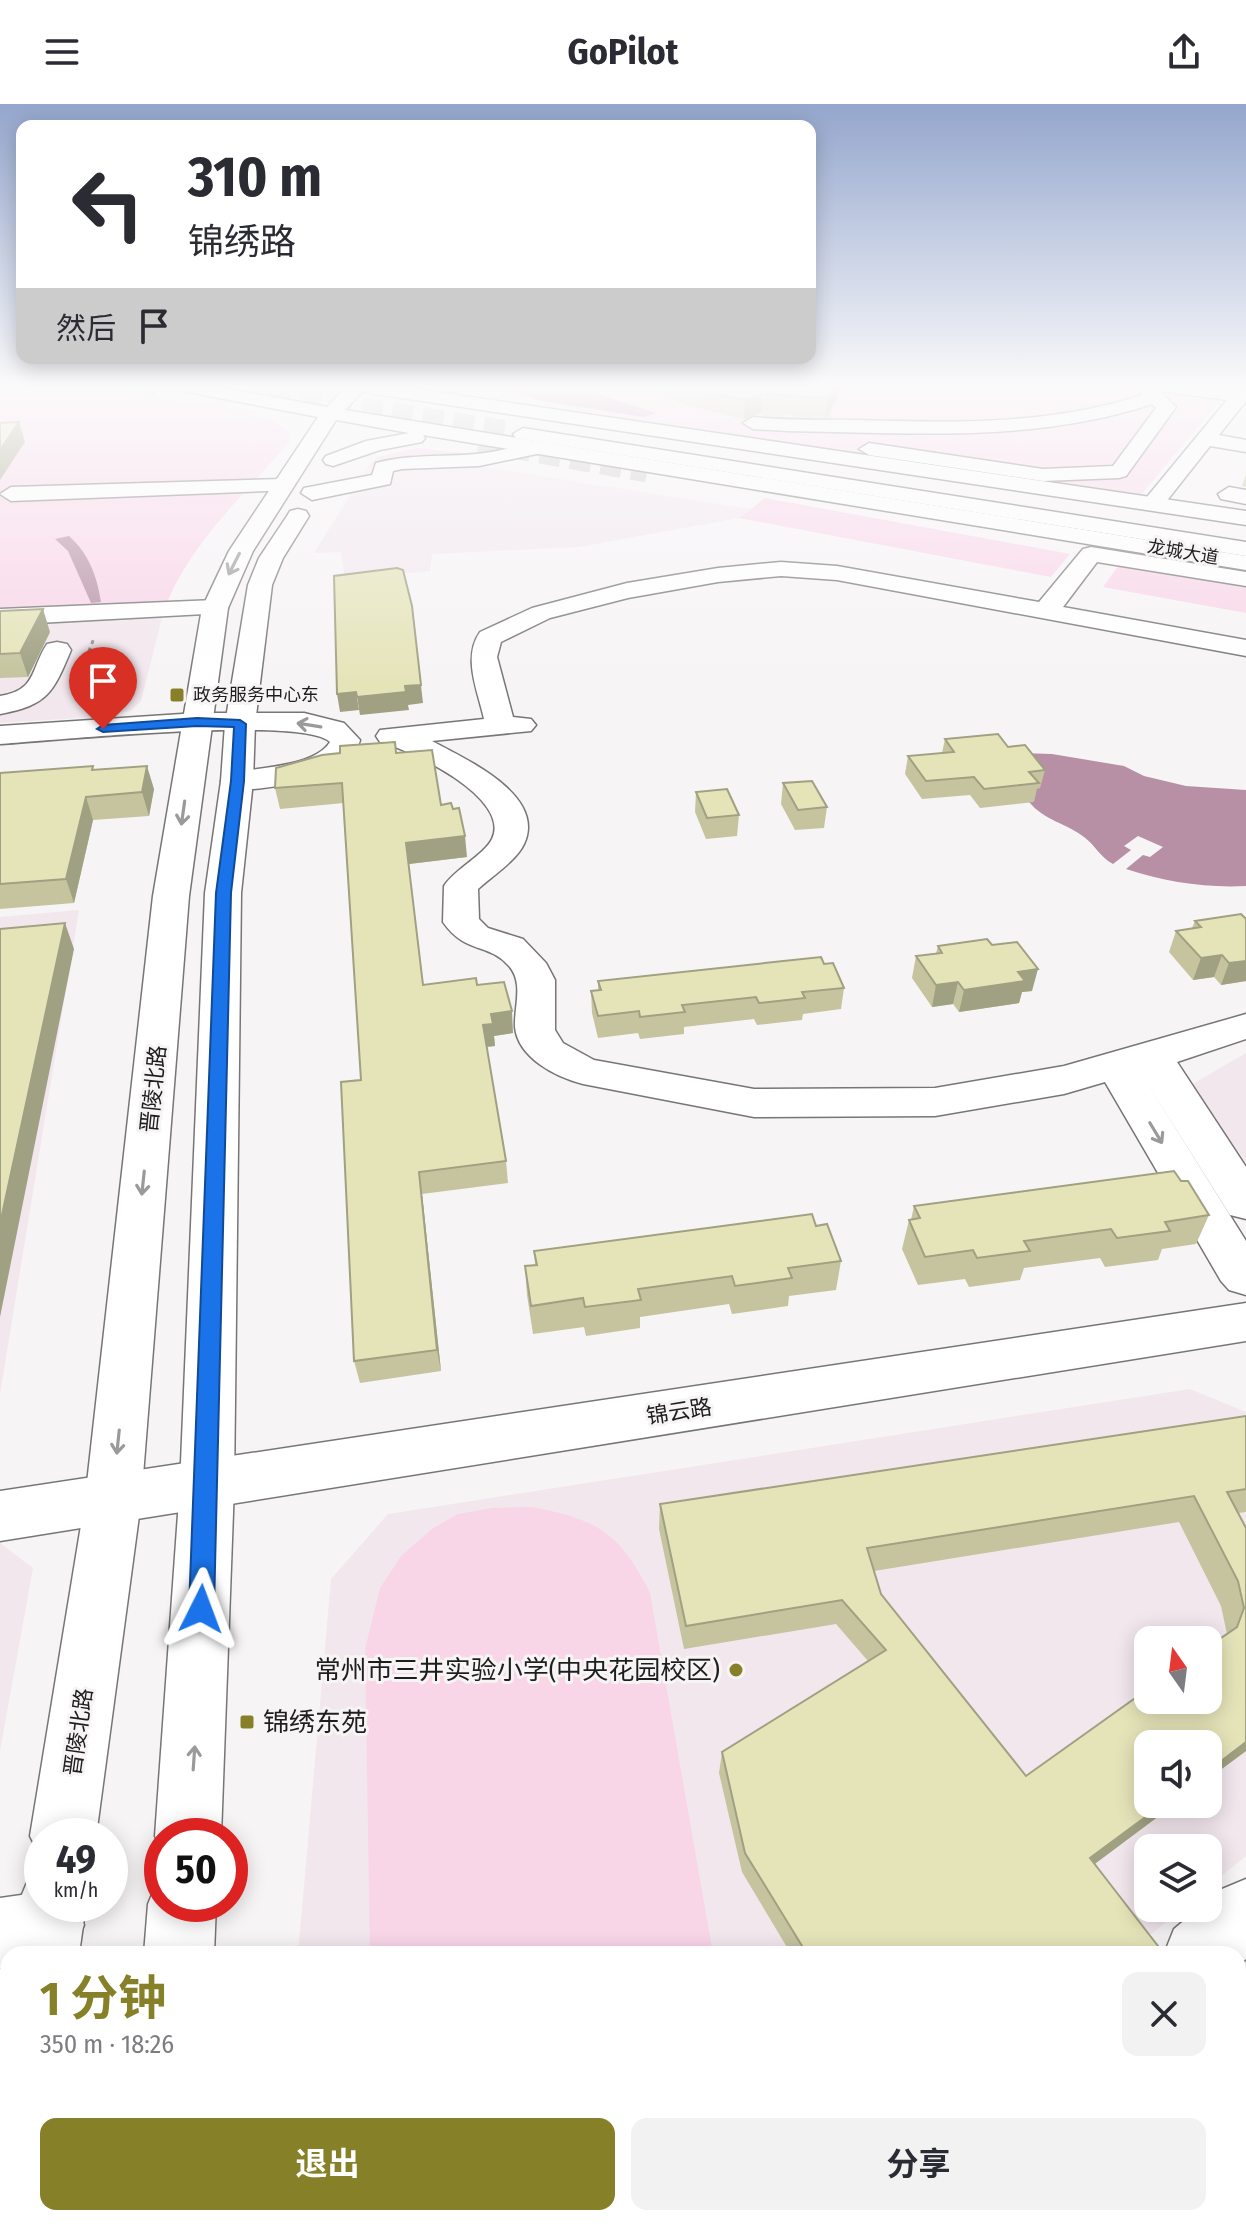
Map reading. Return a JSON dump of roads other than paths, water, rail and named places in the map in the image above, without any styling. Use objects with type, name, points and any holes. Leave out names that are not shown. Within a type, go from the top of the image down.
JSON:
[{"type":"main road","points":[[11,494],[149,483]]},
{"type":"main road","points":[[203,483],[283,485]]},
{"type":"main road","name":"晋陵北路","points":[[66,1818],[113,1501],[171,896],[210,727],[260,585],[271,558],[318,483]]},
{"type":"main road","points":[[312,493],[362,483]]},
{"type":"main road","points":[[717,483],[1246,566]]},
{"type":"main road","name":"龙城大道","points":[[781,483],[1246,566]]},
{"type":"main road","points":[[823,483],[1246,549]]},
{"type":"main road","points":[[855,483],[1246,538]]},
{"type":"main road","points":[[949,483],[1246,530]]},
{"type":"main road","name":"龙城大道","points":[[1047,483],[1246,518]]},
{"type":"main road","points":[[1153,503],[1169,483]]},
{"type":"main road","name":"晋陵北路","points":[[189,1818],[207,1486],[223,893],[237,781],[210,727],[215,608],[241,551],[283,485]]},
{"type":"main road","points":[[896,504],[1246,556]]},
{"type":"main road","points":[[1053,612],[1097,555],[1246,579]]},
{"type":"main road","points":[[345,740],[511,726],[483,657],[489,638],[541,613],[627,591],[718,575],[781,569],[837,573],[1246,648]]},
{"type":"main road","points":[[0,617],[215,608]]},
{"type":"main road","points":[[0,705],[34,697],[57,650]]},
{"type":"main road","points":[[0,735],[304,722],[334,729],[345,740]]},
{"type":"main road","points":[[0,748],[210,727]]},
{"type":"main road","points":[[397,735],[473,777],[501,797],[511,818],[508,843],[461,886],[461,922],[475,936],[510,947],[527,963],[536,980],[535,1030],[548,1052],[583,1071],[754,1103],[935,1102],[1064,1080],[1246,1026]]},
{"type":"main road","points":[[237,781],[305,768],[332,758],[343,749],[345,740]]},
{"type":"main road","points":[[1135,1061],[1246,1203]]},
{"type":"main road","points":[[1135,1061],[1238,1268],[1246,1277]]},
{"type":"main road","name":"锦云路","points":[[0,1516],[113,1501],[1246,1322]]},
{"type":"main road","points":[[1208,1946],[1246,1913]]},
{"type":"main road","points":[[179,1946],[181,1922]]},
{"type":"place","name":"政务服务中心东","points":[[177,695]]},
{"type":"place","name":"常州市三井实验小学(中央花园校区)","points":[[736,1670]]},
{"type":"place","name":"锦绣东苑","points":[[247,1722]]}]
